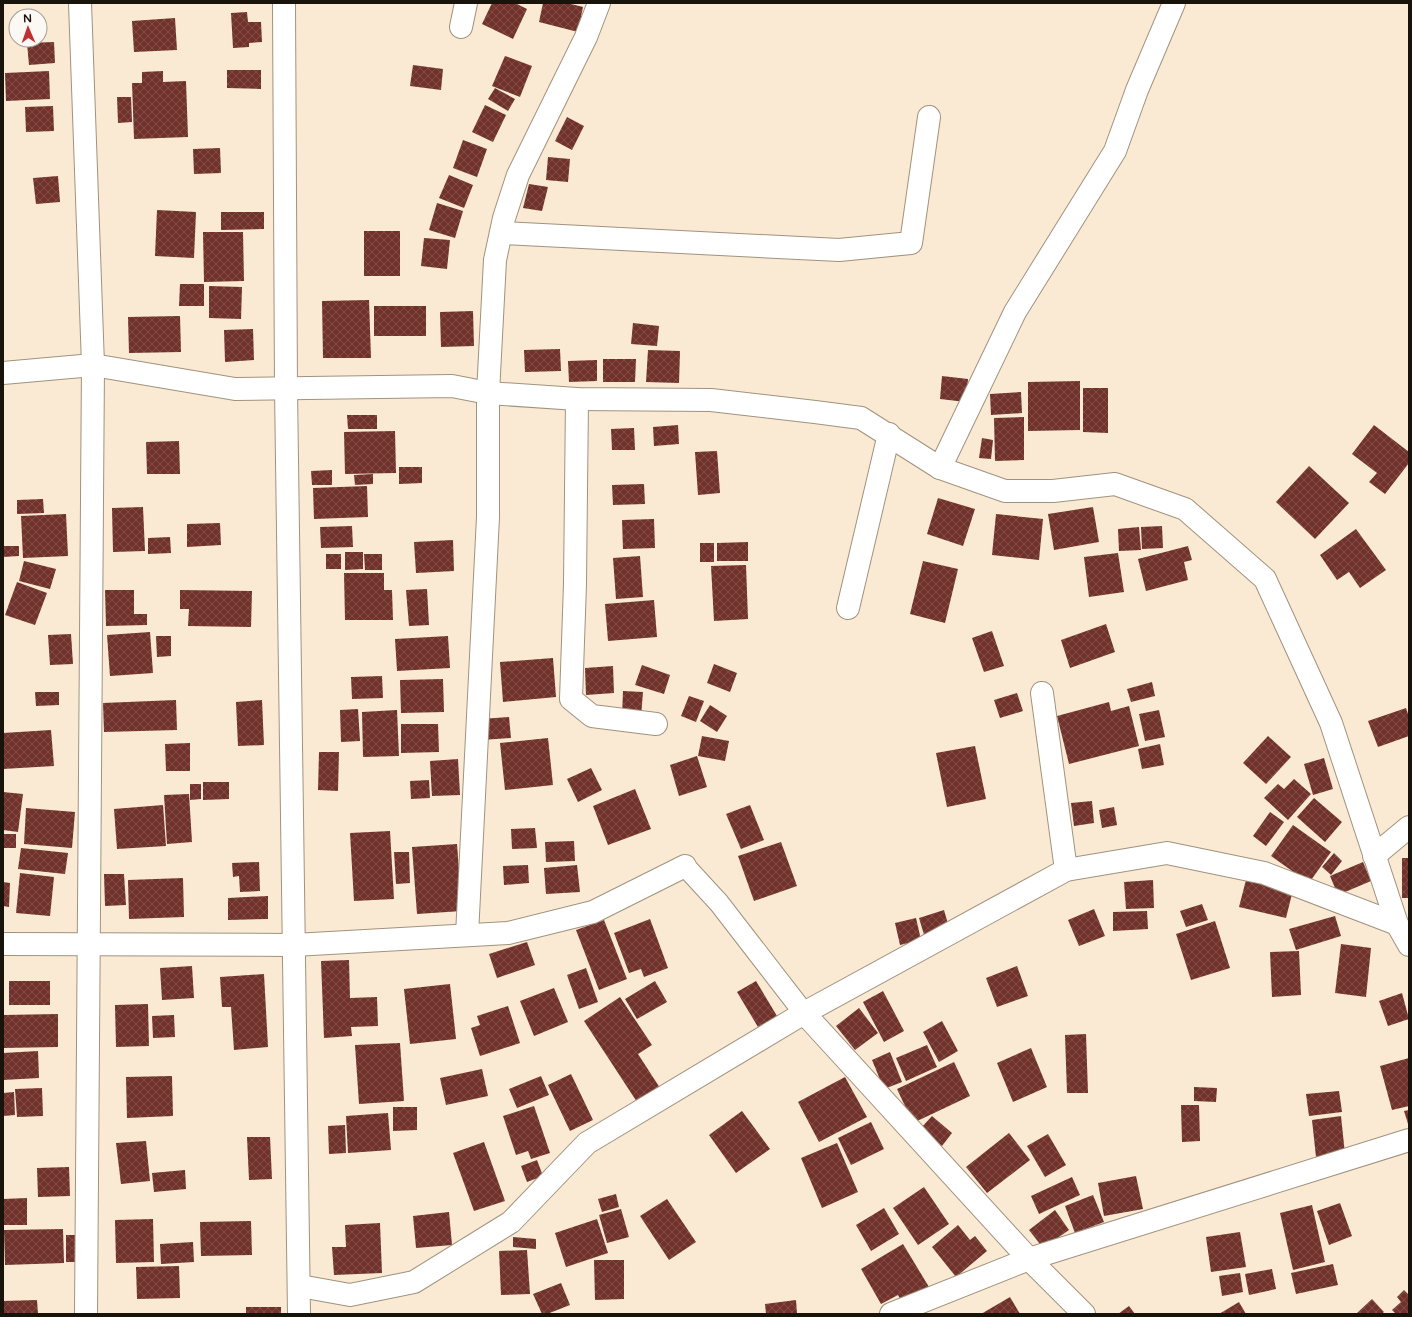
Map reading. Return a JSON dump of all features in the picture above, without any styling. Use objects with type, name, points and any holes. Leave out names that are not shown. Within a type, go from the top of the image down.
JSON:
[{"type":"street","points":[[80,3],[93,365],[86,1314]]},
{"type":"street","points":[[284,3],[286,389],[300,1286],[299,1314]]},
{"type":"street","points":[[461,27],[466,3]]},
{"type":"street","points":[[467,935],[488,517],[488,393],[494,260],[518,175],[586,37],[599,3]]},
{"type":"street","points":[[940,468],[1015,312],[1115,151],[1138,90],[1174,3]]},
{"type":"street","points":[[501,233],[838,250],[911,243],[929,117]]},
{"type":"street","points":[[3,373],[93,365],[235,390],[452,386],[488,393],[577,399],[711,400],[861,418],[889,434],[940,468],[1006,491],[1053,491],[1115,484],[1185,509],[1265,579],[1331,723],[1397,924],[1409,945]]},
{"type":"street","points":[[577,399],[575,584],[571,699],[592,716],[656,724]]},
{"type":"street","points":[[848,608],[889,434]]},
{"type":"street","points":[[1042,693],[1066,870]]},
{"type":"street","points":[[1374,856],[1409,827]]},
{"type":"street","points":[[300,1286],[350,1295],[414,1282],[511,1222],[587,1143],[804,1013],[1066,870],[1167,853],[1264,873],[1397,924]]},
{"type":"street","points":[[3,944],[294,945],[508,933],[593,912],[685,866],[719,903],[804,1013],[1029,1259],[1084,1314]]},
{"type":"street","points":[[891,1314],[1029,1259],[1409,1140]]},
{"type":"building","points":[[492,3],[515,3],[527,9],[513,39],[482,24]]},
{"type":"building","points":[[543,3],[567,3],[583,7],[578,32],[539,22]]},
{"type":"building","points":[[247,12],[248,22],[261,22],[262,42],[249,43],[249,47],[233,48],[231,13]]},
{"type":"building","points":[[175,18],[177,50],[134,52],[132,21]]},
{"type":"building","points":[[48,42],[54,42],[55,63],[29,65],[27,48],[48,48]]},
{"type":"building","points":[[505,56],[532,66],[520,97],[492,86]]},
{"type":"building","points":[[413,65],[443,69],[441,90],[410,86]]},
{"type":"building","points":[[227,70],[261,70],[261,89],[227,88]]},
{"type":"building","points":[[49,71],[50,99],[6,101],[5,73]]},
{"type":"building","points":[[163,71],[163,82],[186,81],[188,137],[134,139],[132,83],[142,83],[142,72]]},
{"type":"building","points":[[495,88],[515,99],[508,111],[488,99]]},
{"type":"building","points":[[117,97],[131,97],[132,122],[118,123]]},
{"type":"building","points":[[485,105],[506,115],[493,142],[472,132]]},
{"type":"building","points":[[53,106],[54,131],[26,132],[25,107]]},
{"type":"building","points":[[567,117],[584,126],[572,150],[555,141]]},
{"type":"building","points":[[463,140],[487,149],[477,177],[453,168]]},
{"type":"building","points":[[220,148],[221,173],[194,174],[193,149]]},
{"type":"building","points":[[548,157],[570,159],[568,182],[546,180]]},
{"type":"building","points":[[449,175],[473,185],[464,208],[439,198]]},
{"type":"building","points":[[58,176],[60,202],[36,204],[33,178]]},
{"type":"building","points":[[529,184],[548,187],[542,211],[523,208]]},
{"type":"building","points":[[437,203],[463,211],[455,238],[429,230]]},
{"type":"building","points":[[157,210],[196,212],[194,258],[155,256]]},
{"type":"building","points":[[221,212],[264,212],[264,229],[221,230]]},
{"type":"building","points":[[364,231],[400,231],[400,276],[364,276]]},
{"type":"building","points":[[203,232],[243,232],[244,281],[204,282]]},
{"type":"building","points":[[424,238],[450,240],[447,269],[421,266]]},
{"type":"building","points":[[180,284],[204,284],[204,306],[179,306]]},
{"type":"building","points":[[209,286],[242,287],[241,319],[209,318]]},
{"type":"building","points":[[369,300],[371,358],[323,358],[322,301]]},
{"type":"building","points":[[374,306],[426,306],[426,336],[374,336]]},
{"type":"building","points":[[473,311],[474,346],[441,347],[440,312]]},
{"type":"building","points":[[180,316],[181,352],[129,353],[128,317]]},
{"type":"building","points":[[633,323],[659,326],[657,346],[631,344]]},
{"type":"building","points":[[253,329],[254,360],[225,362],[224,330]]},
{"type":"building","points":[[560,349],[561,371],[525,372],[524,350]]},
{"type":"building","points":[[648,350],[680,351],[679,383],[646,382]]},
{"type":"building","points":[[603,359],[636,359],[635,382],[603,382]]},
{"type":"building","points":[[597,360],[597,381],[569,382],[568,361]]},
{"type":"building","points":[[942,376],[968,379],[966,402],[940,399]]},
{"type":"building","points":[[1080,381],[1080,430],[1028,431],[1028,382]]},
{"type":"building","points":[[1083,388],[1108,388],[1108,433],[1083,432]]},
{"type":"building","points":[[1021,392],[1022,413],[991,415],[990,394]]},
{"type":"building","points":[[347,415],[377,415],[377,429],[348,429]]},
{"type":"building","points":[[1024,417],[1024,460],[995,461],[994,418]]},
{"type":"building","points":[[678,425],[679,444],[654,446],[653,427]]},
{"type":"building","points":[[1374,425],[1409,452],[1409,463],[1385,494],[1369,482],[1377,473],[1352,454]]},
{"type":"building","points":[[634,428],[635,450],[612,450],[611,429]]},
{"type":"building","points":[[395,431],[396,473],[345,474],[344,432]]},
{"type":"building","points":[[982,438],[993,440],[991,459],[979,458]]},
{"type":"building","points":[[179,441],[180,474],[147,474],[146,442]]},
{"type":"building","points":[[717,451],[720,493],[698,495],[695,452]]},
{"type":"building","points":[[1309,466],[1349,503],[1315,539],[1276,502]]},
{"type":"building","points":[[399,467],[422,467],[422,483],[399,484]]},
{"type":"building","points":[[332,470],[332,485],[312,485],[311,471]]},
{"type":"building","points":[[373,474],[373,484],[355,485],[354,475]]},
{"type":"building","points":[[644,484],[645,504],[613,505],[612,485]]},
{"type":"building","points":[[367,486],[368,517],[314,519],[313,488]]},
{"type":"building","points":[[938,498],[975,509],[963,546],[927,534]]},
{"type":"building","points":[[43,499],[44,513],[17,514],[17,500]]},
{"type":"building","points":[[143,507],[145,551],[113,552],[112,508]]},
{"type":"building","points":[[1093,507],[1099,542],[1054,550],[1048,514]]},
{"type":"building","points":[[66,514],[68,556],[23,558],[21,516]]},
{"type":"building","points":[[996,514],[1043,519],[1039,560],[992,555]]},
{"type":"building","points":[[654,519],[655,548],[623,549],[622,520]]},
{"type":"building","points":[[220,523],[221,545],[187,547],[187,524]]},
{"type":"building","points":[[352,526],[353,547],[321,548],[320,527]]},
{"type":"building","points":[[1162,526],[1163,548],[1142,549],[1141,527]]},
{"type":"building","points":[[1139,527],[1141,550],[1119,551],[1118,529]]},
{"type":"building","points":[[1356,529],[1386,570],[1360,588],[1349,572],[1337,580],[1320,555]]},
{"type":"building","points":[[170,537],[171,553],[148,554],[148,538]]},
{"type":"building","points":[[453,540],[454,571],[416,573],[414,542]]},
{"type":"building","points":[[748,542],[748,561],[717,561],[717,543]]},
{"type":"building","points":[[700,543],[714,543],[714,562],[700,562]]},
{"type":"building","points":[[3,546],[19,546],[19,556],[3,557]]},
{"type":"building","points":[[1188,546],[1192,560],[1184,562],[1188,580],[1146,591],[1138,559]]},
{"type":"building","points":[[345,552],[363,552],[363,569],[345,570]]},
{"type":"building","points":[[1118,553],[1124,592],[1089,597],[1084,557]]},
{"type":"building","points":[[326,554],[341,554],[341,569],[326,569]]},
{"type":"building","points":[[364,554],[382,554],[382,570],[365,570]]},
{"type":"building","points":[[640,556],[643,597],[616,599],[613,558]]},
{"type":"building","points":[[24,561],[56,569],[50,589],[19,581]]},
{"type":"building","points":[[923,561],[958,569],[945,623],[910,614]]},
{"type":"building","points":[[746,565],[748,619],[714,621],[711,566]]},
{"type":"building","points":[[344,573],[384,573],[384,590],[392,590],[393,620],[345,620]]},
{"type":"building","points":[[17,582],[47,593],[35,625],[5,615]]},
{"type":"building","points":[[427,589],[429,625],[409,626],[406,590]]},
{"type":"building","points":[[105,590],[134,590],[134,614],[147,614],[147,625],[106,626]]},
{"type":"building","points":[[180,590],[252,591],[251,627],[188,626],[189,609],[180,609]]},
{"type":"building","points":[[654,600],[657,637],[608,641],[605,604]]},
{"type":"building","points":[[1106,624],[1115,652],[1070,668],[1061,640]]},
{"type":"building","points":[[992,631],[1004,666],[984,672],[972,638]]},
{"type":"building","points":[[150,632],[153,673],[110,676],[107,635]]},
{"type":"building","points":[[71,634],[73,664],[50,665],[48,635]]},
{"type":"building","points":[[156,636],[171,636],[171,656],[157,657]]},
{"type":"building","points":[[448,636],[450,668],[397,671],[395,639]]},
{"type":"building","points":[[553,658],[556,697],[503,702],[500,662]]},
{"type":"building","points":[[714,664],[737,673],[730,692],[707,683]]},
{"type":"building","points":[[642,665],[670,675],[664,694],[635,685]]},
{"type":"building","points":[[613,666],[614,693],[586,695],[585,668]]},
{"type":"building","points":[[382,676],[383,698],[352,699],[351,677]]},
{"type":"building","points":[[443,679],[444,712],[401,713],[400,680]]},
{"type":"building","points":[[1152,682],[1155,696],[1131,702],[1127,689]]},
{"type":"building","points":[[623,691],[643,692],[641,717],[622,716]]},
{"type":"building","points":[[35,692],[59,692],[59,705],[36,706]]},
{"type":"building","points":[[1017,693],[1023,711],[1000,718],[994,700]]},
{"type":"building","points":[[689,696],[704,701],[696,722],[681,716]]},
{"type":"building","points":[[176,700],[177,730],[104,732],[103,703]]},
{"type":"building","points":[[262,700],[264,745],[238,746],[236,702]]},
{"type":"building","points":[[1109,702],[1111,711],[1129,706],[1139,746],[1069,764],[1057,716]]},
{"type":"building","points":[[710,705],[727,716],[717,732],[700,721]]},
{"type":"building","points":[[1406,708],[1409,717],[1409,736],[1378,747],[1368,721]]},
{"type":"building","points":[[358,709],[360,741],[341,742],[340,710]]},
{"type":"building","points":[[397,710],[399,756],[363,757],[362,712]]},
{"type":"building","points":[[1159,710],[1165,737],[1145,741],[1139,714]]},
{"type":"building","points":[[509,717],[511,738],[482,740],[481,719]]},
{"type":"building","points":[[401,724],[438,724],[439,752],[401,753]]},
{"type":"building","points":[[51,730],[54,766],[3,769],[3,733]]},
{"type":"building","points":[[702,736],[729,741],[725,761],[698,756]]},
{"type":"building","points":[[1268,736],[1291,757],[1266,784],[1243,763]]},
{"type":"building","points":[[548,738],[553,785],[505,790],[500,743]]},
{"type":"building","points":[[190,743],[190,771],[166,771],[165,744]]},
{"type":"building","points":[[1160,744],[1164,765],[1142,769],[1138,749]]},
{"type":"building","points":[[975,746],[986,799],[947,807],[936,753]]},
{"type":"building","points":[[319,752],[339,752],[338,791],[318,790]]},
{"type":"building","points":[[697,756],[707,787],[679,796],[670,765]]},
{"type":"building","points":[[1324,758],[1333,789],[1313,795],[1304,764]]},
{"type":"building","points":[[458,759],[460,795],[432,796],[430,761]]},
{"type":"building","points":[[591,768],[602,790],[578,802],[567,779]]},
{"type":"building","points":[[1294,779],[1311,794],[1288,820],[1264,798],[1278,784],[1284,789]]},
{"type":"building","points":[[429,780],[430,798],[411,799],[410,781]]},
{"type":"building","points":[[203,782],[229,782],[229,799],[203,800]]},
{"type":"building","points":[[190,784],[201,784],[201,799],[190,800]]},
{"type":"building","points":[[635,789],[651,829],[608,845],[593,806]]},
{"type":"building","points":[[3,792],[23,794],[18,832],[3,830]]},
{"type":"building","points":[[189,794],[192,842],[167,844],[164,795]]},
{"type":"building","points":[[1314,798],[1342,822],[1325,842],[1297,817]]},
{"type":"building","points":[[1092,801],[1094,823],[1074,826],[1071,803]]},
{"type":"building","points":[[163,805],[166,846],[117,849],[114,809]]},
{"type":"building","points":[[750,805],[764,840],[741,849],[726,814]]},
{"type":"building","points":[[1114,807],[1117,825],[1102,828],[1099,810]]},
{"type":"building","points":[[26,808],[75,812],[72,848],[24,844]]},
{"type":"building","points":[[1270,812],[1284,822],[1266,846],[1253,836]]},
{"type":"building","points":[[1293,825],[1331,852],[1309,883],[1271,856]]},
{"type":"building","points":[[535,828],[537,848],[512,849],[511,829]]},
{"type":"building","points":[[390,831],[394,899],[354,901],[350,833]]},
{"type":"building","points":[[3,834],[16,834],[16,848],[3,848]]},
{"type":"building","points":[[574,841],[575,861],[546,862],[545,842]]},
{"type":"building","points":[[781,842],[797,886],[754,901],[738,856]]},
{"type":"building","points":[[457,844],[462,911],[417,914],[412,847]]},
{"type":"building","points":[[21,848],[68,853],[65,874],[18,869]]},
{"type":"building","points":[[394,852],[409,852],[410,883],[396,884]]},
{"type":"building","points":[[1334,853],[1342,861],[1331,875],[1322,867]]},
{"type":"building","points":[[1402,858],[1409,858],[1409,898],[1402,898]]},
{"type":"building","points":[[259,862],[260,891],[240,892],[239,876],[233,877],[232,863]]},
{"type":"building","points":[[1363,862],[1371,881],[1338,895],[1330,876]]},
{"type":"building","points":[[528,865],[529,883],[504,885],[503,866]]},
{"type":"building","points":[[577,865],[580,892],[546,894],[544,868]]},
{"type":"building","points":[[20,873],[54,877],[50,916],[16,913]]},
{"type":"building","points":[[104,874],[124,874],[126,905],[105,906]]},
{"type":"building","points":[[183,878],[184,917],[129,919],[128,880]]},
{"type":"building","points":[[1153,880],[1154,908],[1126,909],[1124,882]]},
{"type":"building","points":[[1246,880],[1293,890],[1286,918],[1239,907]]},
{"type":"building","points":[[3,882],[10,883],[9,907],[3,906]]},
{"type":"building","points":[[268,896],[268,919],[228,920],[228,898]]},
{"type":"building","points":[[1202,904],[1208,920],[1186,927],[1180,911]]},
{"type":"building","points":[[1094,909],[1105,936],[1079,946],[1068,920]]},
{"type":"building","points":[[944,910],[950,931],[925,938],[919,918]]},
{"type":"building","points":[[1147,911],[1148,929],[1113,931],[1113,912]]},
{"type":"building","points":[[1335,916],[1341,936],[1296,950],[1289,929]]},
{"type":"building","points":[[916,918],[921,940],[900,945],[895,923]]},
{"type":"building","points":[[650,919],[668,968],[644,977],[641,969],[629,973],[614,933]]},
{"type":"building","points":[[604,920],[627,979],[599,990],[576,930]]},
{"type":"building","points":[[1215,921],[1230,968],[1191,980],[1176,934]]},
{"type":"building","points":[[527,942],[535,965],[497,978],[489,954]]},
{"type":"building","points":[[1341,944],[1371,948],[1366,997],[1335,993]]},
{"type":"building","points":[[1299,951],[1301,995],[1272,997],[1270,952]]},
{"type":"building","points":[[349,960],[350,998],[377,997],[378,1026],[351,1027],[352,1036],[324,1038],[321,961]]},
{"type":"building","points":[[192,966],[194,998],[162,1000],[160,968]]},
{"type":"building","points":[[1017,966],[1028,996],[997,1007],[986,978]]},
{"type":"building","points":[[586,968],[598,1002],[579,1009],[567,975]]},
{"type":"building","points":[[264,974],[268,1047],[234,1050],[231,1007],[222,1007],[220,977]]},
{"type":"building","points":[[9,981],[50,981],[50,1005],[9,1005]]},
{"type":"building","points":[[655,981],[667,1002],[637,1019],[625,999]]},
{"type":"building","points":[[756,981],[777,1016],[758,1027],[737,992]]},
{"type":"building","points":[[450,984],[456,1039],[410,1044],[404,989]]},
{"type":"building","points":[[554,988],[568,1022],[534,1036],[520,1001]]},
{"type":"building","points":[[883,991],[904,1031],[884,1042],[863,1002]]},
{"type":"building","points":[[1402,993],[1409,1019],[1388,1026],[1379,1001]]},
{"type":"building","points":[[620,997],[652,1045],[638,1054],[660,1088],[637,1102],[584,1021]]},
{"type":"building","points":[[148,1004],[149,1046],[116,1047],[115,1005]]},
{"type":"building","points":[[508,1006],[520,1043],[480,1056],[471,1028],[480,1025],[477,1016]]},
{"type":"building","points":[[859,1008],[878,1033],[855,1050],[836,1026]]},
{"type":"building","points":[[58,1014],[58,1047],[3,1048],[3,1015]]},
{"type":"building","points":[[174,1015],[175,1037],[153,1038],[152,1016]]},
{"type":"building","points":[[942,1021],[958,1051],[939,1062],[923,1032]]},
{"type":"building","points":[[1086,1034],[1088,1093],[1067,1093],[1065,1035]]},
{"type":"building","points":[[400,1043],[404,1101],[359,1104],[355,1045]]},
{"type":"building","points":[[927,1045],[937,1067],[906,1081],[896,1058]]},
{"type":"building","points":[[1031,1048],[1047,1087],[1013,1102],[997,1063]]},
{"type":"building","points":[[38,1051],[39,1078],[3,1080],[3,1053]]},
{"type":"building","points":[[890,1052],[902,1082],[884,1089],[872,1060]]},
{"type":"building","points":[[1409,1058],[1409,1106],[1392,1110],[1380,1066]]},
{"type":"building","points":[[954,1062],[970,1096],[913,1123],[897,1089]]},
{"type":"building","points":[[482,1069],[488,1096],[446,1105],[440,1078]]},
{"type":"building","points":[[571,1074],[593,1120],[570,1131],[548,1085]]},
{"type":"building","points":[[172,1076],[173,1116],[127,1118],[126,1077]]},
{"type":"building","points":[[541,1076],[549,1095],[517,1108],[509,1089]]},
{"type":"building","points":[[845,1077],[867,1117],[819,1142],[798,1102]]},
{"type":"building","points":[[1194,1087],[1217,1088],[1216,1102],[1194,1101]]},
{"type":"building","points":[[42,1088],[43,1116],[17,1117],[15,1089]]},
{"type":"building","points":[[1339,1091],[1342,1112],[1309,1116],[1306,1094]]},
{"type":"building","points":[[14,1092],[15,1115],[3,1116],[3,1093]]},
{"type":"building","points":[[1181,1105],[1199,1105],[1200,1141],[1182,1142]]},
{"type":"building","points":[[534,1106],[550,1153],[531,1159],[528,1151],[516,1155],[503,1116]]},
{"type":"building","points":[[393,1107],[417,1107],[417,1130],[393,1131]]},
{"type":"building","points":[[1409,1110],[1409,1127],[1404,1111]]},
{"type":"building","points":[[742,1111],[770,1149],[736,1173],[709,1135]]},
{"type":"building","points":[[388,1113],[391,1150],[348,1153],[346,1116]]},
{"type":"building","points":[[932,1116],[952,1133],[942,1146],[921,1128]]},
{"type":"building","points":[[1341,1116],[1345,1154],[1316,1157],[1312,1120]]},
{"type":"building","points":[[871,1122],[884,1149],[851,1165],[838,1138]]},
{"type":"building","points":[[345,1125],[346,1153],[329,1154],[328,1126]]},
{"type":"building","points":[[1009,1133],[1030,1160],[987,1193],[966,1167]]},
{"type":"building","points":[[1048,1134],[1066,1165],[1045,1177],[1027,1146]]},
{"type":"building","points":[[247,1137],[270,1137],[272,1179],[249,1180]]},
{"type":"building","points":[[146,1141],[150,1181],[121,1184],[116,1143]]},
{"type":"building","points":[[484,1142],[505,1201],[474,1211],[453,1153]]},
{"type":"building","points":[[837,1143],[858,1192],[822,1208],[801,1158]]},
{"type":"building","points":[[537,1160],[543,1176],[527,1182],[521,1166]]},
{"type":"building","points":[[69,1167],[70,1196],[38,1197],[37,1168]]},
{"type":"building","points":[[185,1170],[186,1189],[154,1192],[152,1173]]},
{"type":"building","points":[[1136,1176],[1143,1209],[1104,1216],[1098,1183]]},
{"type":"building","points":[[1072,1177],[1080,1195],[1039,1214],[1031,1196]]},
{"type":"building","points":[[924,1187],[949,1224],[918,1245],[893,1208]]},
{"type":"building","points":[[616,1194],[619,1207],[602,1212],[598,1199]]},
{"type":"building","points":[[1093,1195],[1104,1222],[1075,1233],[1065,1206]]},
{"type":"building","points":[[27,1198],[27,1225],[3,1225],[3,1199]]},
{"type":"building","points":[[667,1199],[696,1242],[669,1260],[640,1216]]},
{"type":"building","points":[[1340,1203],[1352,1236],[1329,1245],[1317,1211]]},
{"type":"building","points":[[1312,1205],[1325,1262],[1293,1270],[1280,1213]]},
{"type":"building","points":[[884,1208],[899,1234],[871,1251],[856,1225]]},
{"type":"building","points":[[621,1209],[629,1237],[607,1243],[599,1215]]},
{"type":"building","points":[[1055,1210],[1069,1230],[1043,1248],[1029,1230]]},
{"type":"building","points":[[449,1212],[452,1245],[416,1248],[413,1216]]},
{"type":"building","points":[[153,1219],[154,1262],[116,1263],[115,1220]]},
{"type":"building","points":[[597,1219],[608,1253],[566,1267],[555,1233]]},
{"type":"building","points":[[251,1221],[252,1255],[201,1256],[200,1222]]},
{"type":"building","points":[[380,1223],[382,1273],[334,1275],[332,1247],[346,1247],[345,1225]]},
{"type":"building","points":[[958,1225],[970,1240],[975,1236],[987,1251],[956,1277],[932,1247]]},
{"type":"building","points":[[63,1229],[64,1263],[5,1265],[4,1230]]},
{"type":"building","points":[[1240,1232],[1246,1267],[1211,1272],[1206,1237]]},
{"type":"building","points":[[66,1235],[83,1235],[83,1262],[66,1262]]},
{"type":"building","points":[[513,1237],[536,1239],[536,1249],[513,1247]]},
{"type":"building","points":[[193,1242],[194,1262],[161,1264],[160,1244]]},
{"type":"building","points":[[903,1244],[929,1287],[902,1302],[898,1295],[881,1304],[861,1269]]},
{"type":"building","points":[[527,1250],[530,1294],[501,1295],[499,1251]]},
{"type":"building","points":[[594,1260],[624,1260],[624,1299],[595,1300]]},
{"type":"building","points":[[1333,1264],[1338,1285],[1296,1294],[1291,1273]]},
{"type":"building","points":[[179,1266],[180,1298],[137,1299],[136,1267]]},
{"type":"building","points":[[1272,1269],[1276,1289],[1249,1295],[1245,1274]]},
{"type":"building","points":[[1240,1273],[1243,1292],[1222,1296],[1219,1276]]},
{"type":"building","points":[[561,1283],[570,1305],[547,1314],[542,1314],[533,1294]]},
{"type":"building","points":[[1404,1290],[1409,1295],[1409,1314],[1396,1314],[1392,1310],[1401,1302],[1397,1297]]},
{"type":"building","points":[[1010,1297],[1020,1314],[981,1314]]},
{"type":"building","points":[[1372,1299],[1384,1312],[1382,1314],[1356,1314]]},
{"type":"building","points":[[37,1300],[38,1314],[3,1314],[3,1301]]},
{"type":"building","points":[[796,1300],[797,1314],[766,1314],[765,1304]]},
{"type":"building","points":[[1239,1302],[1246,1314],[1219,1314]]},
{"type":"building","points":[[1129,1306],[1135,1314],[1118,1314]]},
{"type":"building","points":[[246,1307],[281,1307],[281,1314],[246,1314]]}]
